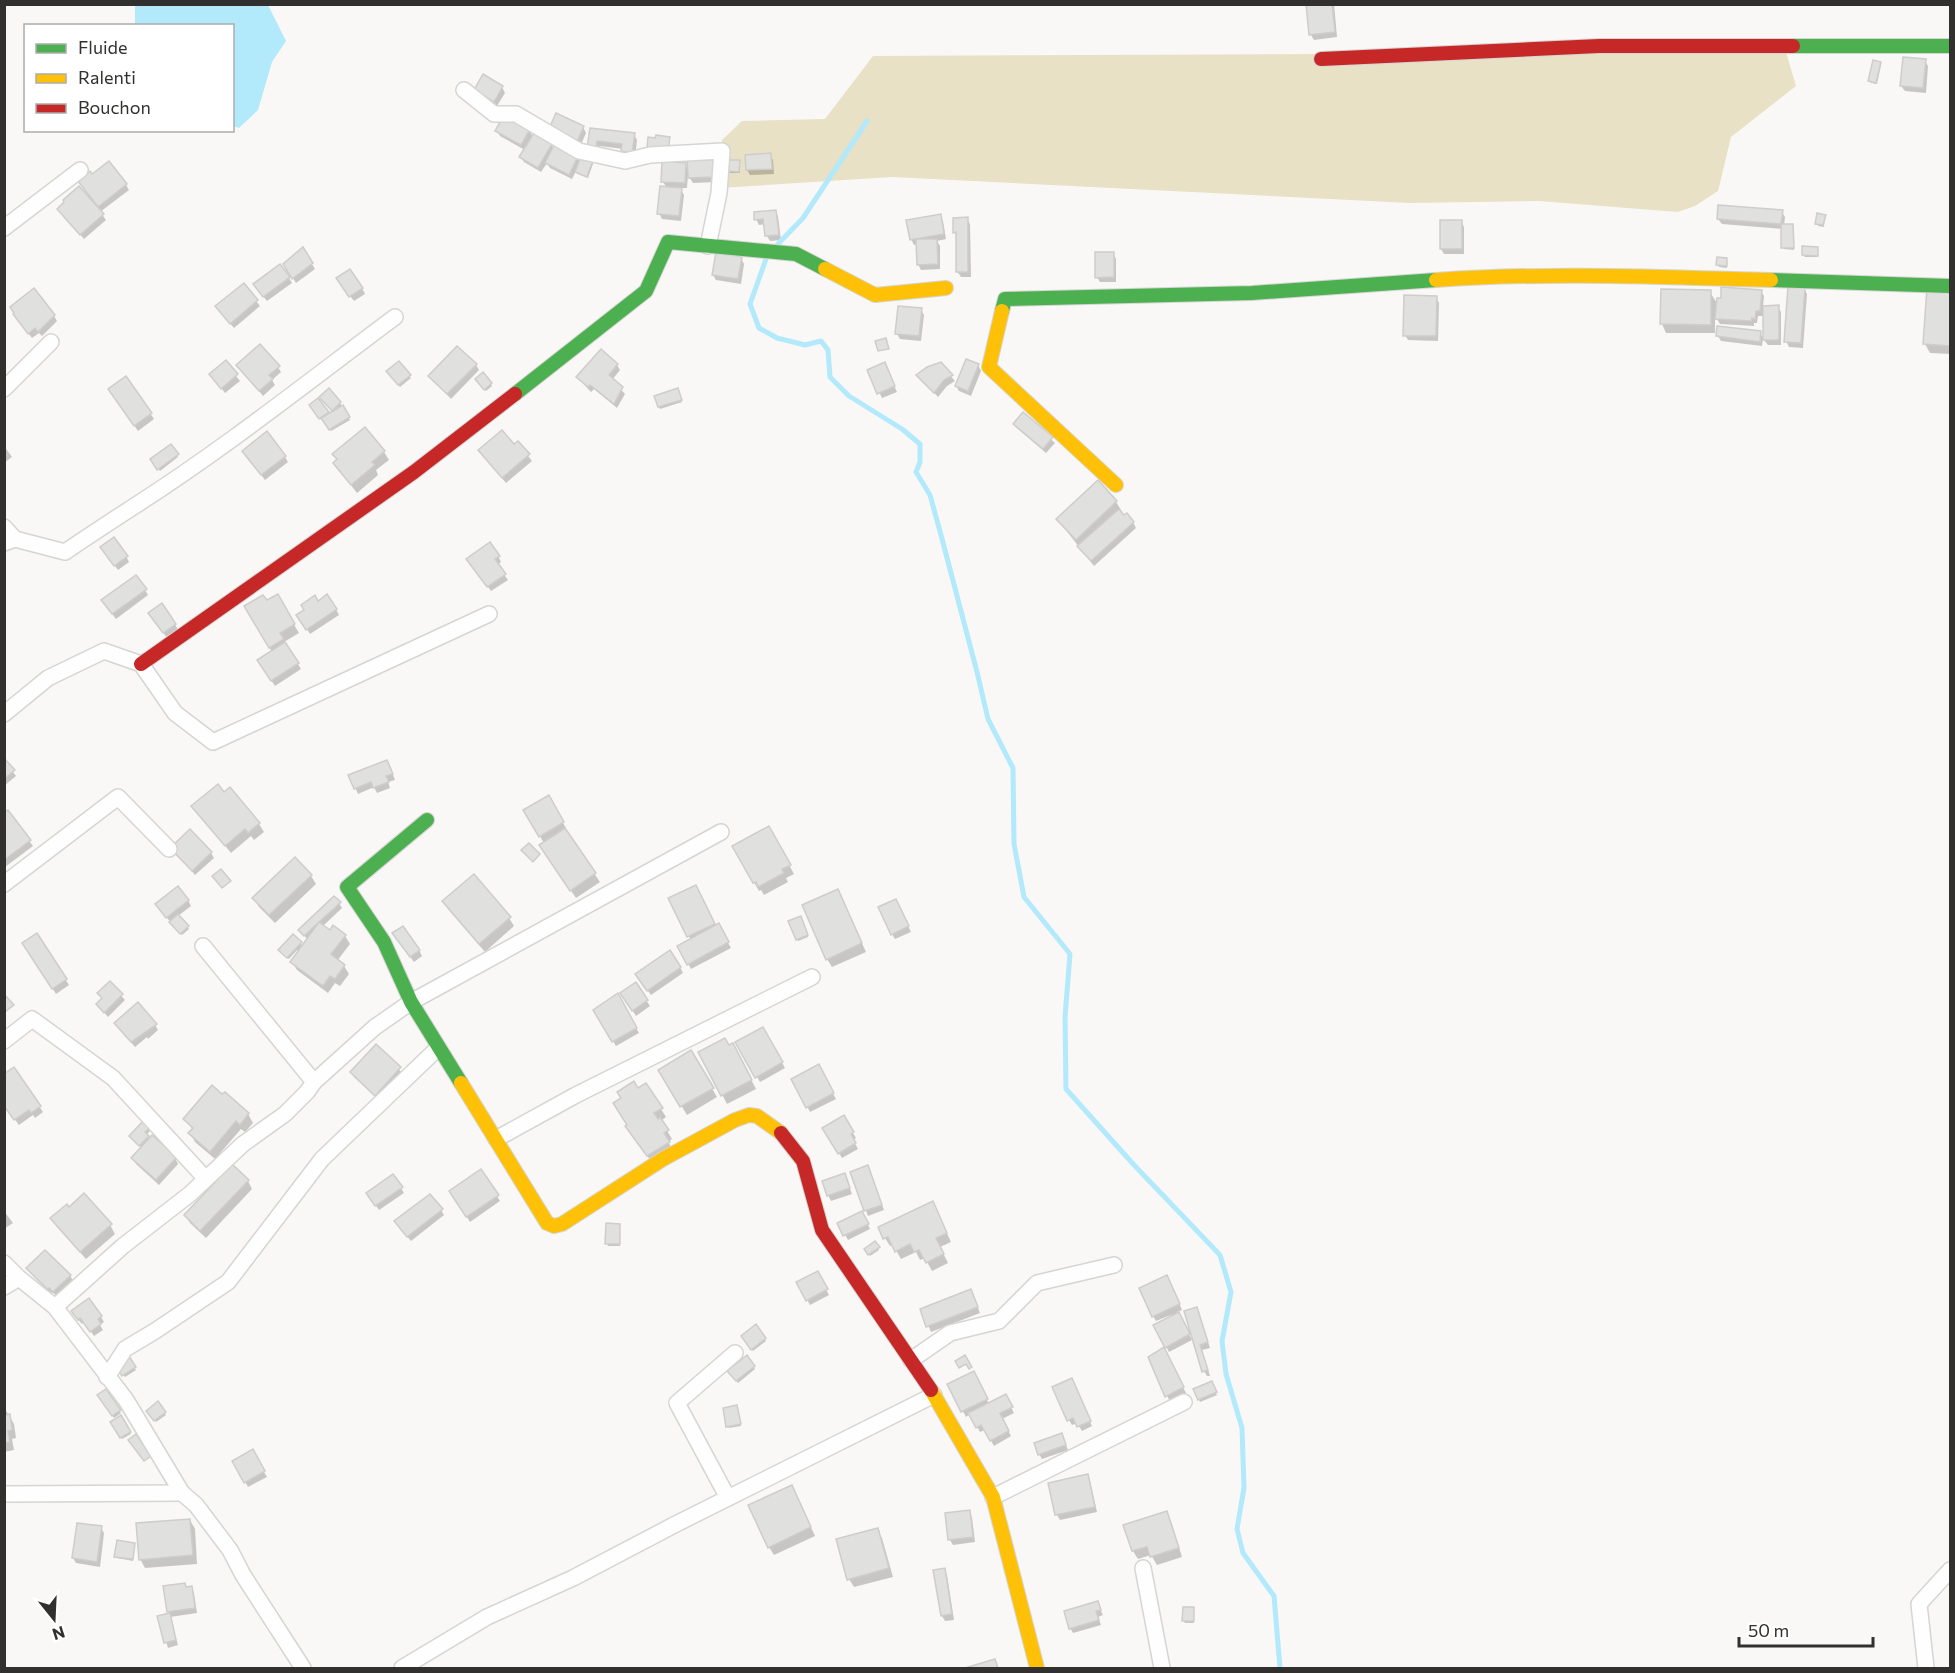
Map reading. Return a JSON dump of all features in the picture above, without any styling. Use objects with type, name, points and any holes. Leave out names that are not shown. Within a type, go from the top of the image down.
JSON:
[{"type":"street","points":[[1321,59],[1599,46],[1950,46]]},
{"type":"street","points":[[464,90],[494,114],[516,114],[579,151],[625,161],[650,155],[722,152],[719,193],[708,246]]},
{"type":"street","points":[[4,228],[80,170]]},
{"type":"street","points":[[141,664],[414,472],[646,291],[668,242],[796,254],[875,295],[946,288]]},
{"type":"street","points":[[1116,485],[988,367],[1005,299],[1252,293],[1477,277],[1638,276],[1950,286]]},
{"type":"street","points":[[4,527],[10,541],[65,552],[250,424],[396,317]]},
{"type":"street","points":[[4,389],[51,342]]},
{"type":"street","points":[[4,714],[48,678],[104,651],[141,664],[175,713],[213,742],[489,614]]},
{"type":"street","points":[[4,884],[118,797],[169,849]]},
{"type":"street","points":[[427,820],[347,887],[384,942],[411,1002],[496,1139],[532,1203],[547,1223],[554,1226],[562,1224],[663,1159],[735,1120],[749,1115],[757,1116],[769,1123],[786,1137],[802,1161],[822,1230],[934,1395],[993,1497],[1037,1668]]},
{"type":"street","points":[[55,1307],[123,1246],[190,1194],[243,1144],[285,1114],[314,1082],[375,1027],[411,1002],[721,832]]},
{"type":"street","points":[[203,946],[314,1082]]},
{"type":"street","points":[[496,1139],[576,1095],[812,977]]},
{"type":"street","points":[[4,1041],[32,1019],[113,1078],[206,1179]]},
{"type":"street","points":[[107,1377],[125,1349],[155,1332],[228,1282],[322,1159],[438,1048]]},
{"type":"street","points":[[4,1263],[55,1307],[126,1400],[182,1492],[196,1505],[230,1550],[243,1575],[303,1668]]},
{"type":"street","points":[[911,1360],[950,1333],[999,1321],[1037,1283],[1114,1265]]},
{"type":"street","points":[[4,1287],[19,1278]]},
{"type":"street","points":[[728,1498],[677,1403],[735,1353]]},
{"type":"street","points":[[402,1668],[487,1617],[573,1578],[934,1395]]},
{"type":"street","points":[[993,1497],[1184,1402]]},
{"type":"street","points":[[4,1494],[182,1492]]},
{"type":"street","points":[[1143,1568],[1162,1668]]},
{"type":"street","points":[[1926,1668],[1919,1604],[1950,1570]]},
{"type":"shaded area","points":[[1786,52],[1796,86],[1731,137],[1718,191],[1695,206],[1678,212],[1539,201],[1410,203],[892,177],[720,188],[722,140],[742,121],[825,119],[873,56]]},
{"type":"water","points":[[135,5],[268,5],[286,41],[272,62],[258,110],[239,128],[234,126],[234,24],[135,24]]},
{"type":"building","points":[[1306,4],[1332,4],[1335,32],[1309,35]]},
{"type":"building","points":[[1903,57],[1926,59],[1923,88],[1900,86]]},
{"type":"building","points":[[1873,60],[1881,62],[1876,83],[1868,81]]},
{"type":"building","points":[[483,74],[503,86],[494,102],[474,90]]},
{"type":"building","points":[[556,113],[584,126],[576,144],[548,131]]},
{"type":"building","points":[[504,115],[530,129],[521,145],[495,131]]},
{"type":"building","points":[[590,128],[635,133],[632,153],[621,151],[622,144],[597,141],[596,148],[587,148]]},
{"type":"building","points":[[534,133],[552,144],[538,168],[519,157]]},
{"type":"building","points":[[656,135],[670,137],[668,151],[647,148],[648,137],[655,138]]},
{"type":"building","points":[[555,143],[579,154],[569,175],[545,163]]},
{"type":"building","points":[[582,153],[594,157],[587,177],[575,172]]},
{"type":"building","points":[[771,153],[772,169],[746,170],[745,155]]},
{"type":"building","points":[[687,156],[714,156],[715,177],[688,178]]},
{"type":"building","points":[[728,160],[740,160],[739,172],[727,171]]},
{"type":"building","points":[[109,161],[127,184],[98,207],[78,181],[90,171],[92,174]]},
{"type":"building","points":[[662,161],[686,163],[685,183],[661,182]]},
{"type":"building","points":[[79,186],[104,214],[80,235],[57,209],[64,202],[63,200]]},
{"type":"building","points":[[660,186],[682,188],[679,216],[657,214]]},
{"type":"building","points":[[1718,205],[1783,210],[1781,224],[1717,219]]},
{"type":"building","points":[[776,210],[779,235],[765,236],[763,219],[754,220],[754,212]]},
{"type":"building","points":[[1817,213],[1826,215],[1823,225],[1815,224]]},
{"type":"building","points":[[941,214],[944,234],[910,240],[906,220]]},
{"type":"building","points":[[968,217],[968,272],[956,272],[956,232],[953,233],[953,218]]},
{"type":"building","points":[[1440,220],[1462,220],[1462,249],[1440,249]]},
{"type":"building","points":[[1781,224],[1793,224],[1794,248],[1781,248]]},
{"type":"building","points":[[916,239],[937,239],[938,264],[917,265]]},
{"type":"building","points":[[1802,246],[1818,247],[1818,256],[1802,255]]},
{"type":"building","points":[[303,247],[313,263],[292,279],[283,264]]},
{"type":"building","points":[[716,252],[742,257],[738,279],[712,275]]},
{"type":"building","points":[[1095,252],[1114,252],[1114,277],[1095,278]]},
{"type":"building","points":[[1717,257],[1727,258],[1727,266],[1716,265]]},
{"type":"building","points":[[280,264],[290,277],[263,297],[253,284]]},
{"type":"building","points":[[350,269],[363,288],[349,297],[336,278]]},
{"type":"building","points":[[244,283],[258,300],[230,324],[215,306]]},
{"type":"building","points":[[1788,286],[1805,287],[1801,343],[1784,342]]},
{"type":"building","points":[[1721,287],[1762,290],[1760,311],[1756,311],[1755,319],[1752,318],[1751,321],[1715,319],[1717,298],[1721,298]]},
{"type":"building","points":[[34,288],[55,315],[38,332],[35,328],[28,334],[10,307]]},
{"type":"building","points":[[1927,288],[1950,289],[1950,346],[1923,344]]},
{"type":"building","points":[[1661,289],[1711,290],[1711,325],[1660,324]]},
{"type":"building","points":[[1404,295],[1437,296],[1436,336],[1403,336]]},
{"type":"building","points":[[1779,305],[1779,340],[1763,340],[1763,306]]},
{"type":"building","points":[[898,306],[922,308],[919,336],[895,334]]},
{"type":"building","points":[[1717,326],[1761,331],[1760,342],[1716,336]]},
{"type":"building","points":[[886,338],[889,349],[878,351],[875,341]]},
{"type":"building","points":[[260,344],[280,366],[269,375],[273,379],[259,391],[236,365]]},
{"type":"building","points":[[457,346],[477,364],[447,394],[428,376]]},
{"type":"building","points":[[601,349],[618,364],[609,375],[623,387],[614,404],[576,377]]},
{"type":"building","points":[[966,359],[979,364],[968,391],[955,386]]},
{"type":"building","points":[[226,360],[238,374],[221,389],[209,374]]},
{"type":"building","points":[[399,361],[411,375],[398,385],[386,371]]},
{"type":"building","points":[[885,362],[895,386],[877,394],[867,370]]},
{"type":"building","points":[[941,362],[953,375],[944,380],[934,393],[916,375],[927,367]]},
{"type":"building","points":[[483,372],[492,383],[484,390],[475,379]]},
{"type":"building","points":[[126,376],[152,413],[134,426],[108,389]]},
{"type":"building","points":[[329,388],[341,402],[332,411],[319,397]]},
{"type":"building","points":[[678,388],[682,400],[658,407],[654,396]]},
{"type":"building","points":[[318,398],[329,412],[319,419],[309,405]]},
{"type":"building","points":[[343,405],[350,417],[329,430],[321,418]]},
{"type":"building","points":[[1023,412],[1053,437],[1043,449],[1013,424]]},
{"type":"building","points":[[365,427],[385,451],[372,462],[375,465],[351,485],[333,463],[337,459],[332,454]]},
{"type":"building","points":[[502,430],[514,444],[518,441],[530,454],[502,478],[478,450]]},
{"type":"building","points":[[267,431],[286,456],[261,475],[242,451]]},
{"type":"building","points":[[171,444],[179,454],[157,470],[150,459]]},
{"type":"building","points":[[1098,480],[1117,501],[1076,540],[1056,519]]},
{"type":"building","points":[[1119,509],[1124,515],[1127,513],[1134,522],[1091,561],[1077,546]]},
{"type":"building","points":[[114,537],[128,556],[114,566],[100,547]]},
{"type":"building","points":[[490,542],[500,556],[495,559],[506,574],[487,587],[466,559]]},
{"type":"building","points":[[136,575],[147,589],[112,614],[101,600]]},
{"type":"building","points":[[278,594],[295,624],[280,633],[284,639],[269,648],[244,606],[263,595],[267,600]]},
{"type":"building","points":[[327,594],[337,609],[306,630],[296,615],[304,610],[301,605],[315,595],[318,601]]},
{"type":"building","points":[[162,603],[176,624],[163,633],[148,613]]},
{"type":"building","points":[[285,642],[299,663],[271,681],[257,660]]},
{"type":"building","points":[[4,758],[15,770],[4,779]]},
{"type":"building","points":[[387,760],[393,774],[386,776],[389,782],[373,788],[371,782],[354,789],[348,775]]},
{"type":"building","points":[[218,784],[224,792],[230,787],[260,823],[248,833],[245,829],[225,846],[191,806]]},
{"type":"building","points":[[549,795],[564,822],[539,837],[523,810]]},
{"type":"building","points":[[8,810],[31,840],[4,860],[4,812]]},
{"type":"building","points":[[769,826],[791,865],[782,869],[784,873],[758,887],[756,882],[753,883],[732,846]]},
{"type":"building","points":[[565,828],[596,873],[570,891],[539,845]]},
{"type":"building","points":[[190,829],[212,852],[192,871],[170,848]]},
{"type":"building","points":[[529,843],[540,854],[533,862],[521,850]]},
{"type":"building","points":[[295,857],[312,875],[269,915],[252,898]]},
{"type":"building","points":[[221,869],[231,881],[222,888],[212,876]]},
{"type":"building","points":[[474,874],[511,917],[479,944],[442,901]]},
{"type":"building","points":[[696,885],[715,924],[687,937],[668,898]]},
{"type":"building","points":[[178,886],[189,900],[166,918],[155,904]]},
{"type":"building","points":[[838,889],[862,943],[826,960],[802,905]]},
{"type":"building","points":[[334,896],[341,902],[304,936],[298,930]]},
{"type":"building","points":[[896,899],[909,926],[891,935],[878,907]]},
{"type":"building","points":[[178,914],[189,926],[180,934],[169,922]]},
{"type":"building","points":[[801,916],[808,935],[796,940],[788,921]]},
{"type":"building","points":[[319,922],[330,930],[333,925],[346,935],[331,954],[345,965],[335,979],[330,976],[323,986],[290,962]]},
{"type":"building","points":[[719,923],[729,942],[687,965],[677,946]]},
{"type":"building","points":[[403,926],[420,950],[410,957],[392,933]]},
{"type":"building","points":[[37,933],[67,979],[52,989],[22,943]]},
{"type":"building","points":[[293,934],[302,942],[287,958],[278,950]]},
{"type":"building","points":[[670,950],[681,967],[647,991],[635,974]]},
{"type":"building","points":[[110,981],[123,994],[104,1013],[96,1004],[102,998],[97,993]]},
{"type":"building","points":[[636,982],[648,1000],[632,1011],[620,993]]},
{"type":"building","points":[[618,993],[637,1028],[612,1042],[593,1010]]},
{"type":"building","points":[[4,994],[14,1005],[6,1011],[4,1010]]},
{"type":"building","points":[[138,1002],[157,1024],[131,1042],[114,1023]]},
{"type":"building","points":[[763,1027],[783,1062],[755,1078],[735,1042]]},
{"type":"building","points":[[725,1038],[729,1045],[733,1043],[752,1080],[721,1096],[698,1052]]},
{"type":"building","points":[[376,1044],[401,1067],[375,1096],[350,1072]]},
{"type":"building","points":[[691,1050],[714,1088],[680,1107],[658,1070]]},
{"type":"building","points":[[819,1064],[834,1093],[806,1108],[791,1079]]},
{"type":"building","points":[[14,1067],[41,1106],[31,1113],[29,1110],[14,1120],[4,1106],[4,1074]]},
{"type":"building","points":[[634,1081],[638,1088],[646,1083],[663,1108],[654,1113],[658,1119],[660,1117],[669,1130],[664,1133],[670,1142],[647,1156],[625,1126],[627,1125],[613,1103],[621,1098],[617,1092]]},
{"type":"building","points":[[212,1085],[222,1094],[225,1092],[249,1113],[240,1125],[236,1121],[210,1152],[188,1133],[193,1128],[183,1119]]},
{"type":"building","points":[[844,1115],[854,1132],[851,1134],[856,1143],[838,1154],[822,1128]]},
{"type":"building","points":[[145,1119],[152,1126],[145,1132],[149,1136],[139,1146],[129,1136]]},
{"type":"building","points":[[152,1135],[177,1157],[156,1180],[131,1158]]},
{"type":"building","points":[[232,1164],[249,1180],[200,1231],[184,1215]]},
{"type":"building","points":[[868,1165],[882,1205],[864,1211],[850,1172]]},
{"type":"building","points":[[481,1169],[499,1195],[466,1217],[449,1191]]},
{"type":"building","points":[[845,1173],[850,1188],[827,1196],[822,1181]]},
{"type":"building","points":[[393,1174],[403,1187],[375,1206],[366,1193]]},
{"type":"building","points":[[84,1193],[112,1224],[80,1252],[50,1218],[67,1204],[69,1207]]},
{"type":"building","points":[[430,1194],[443,1209],[407,1237],[394,1221]]},
{"type":"building","points":[[933,1201],[947,1233],[936,1238],[944,1254],[926,1263],[919,1250],[914,1252],[910,1244],[895,1252],[888,1237],[883,1239],[878,1227]]},
{"type":"building","points":[[862,1211],[869,1224],[843,1236],[837,1223]]},
{"type":"building","points":[[606,1223],[620,1224],[620,1244],[605,1244]]},
{"type":"building","points":[[875,1241],[880,1247],[868,1255],[864,1249]]},
{"type":"building","points":[[45,1250],[71,1275],[53,1292],[26,1268]]},
{"type":"building","points":[[818,1271],[828,1289],[806,1301],[796,1282]]},
{"type":"building","points":[[1167,1275],[1180,1304],[1152,1317],[1139,1288]]},
{"type":"building","points":[[971,1289],[978,1307],[926,1327],[920,1309]]},
{"type":"building","points":[[89,1298],[102,1316],[98,1319],[101,1324],[90,1332],[80,1318],[78,1320],[71,1311]]},
{"type":"building","points":[[1197,1307],[1208,1342],[1200,1345],[1208,1370],[1202,1372],[1184,1311]]},
{"type":"building","points":[[1179,1312],[1190,1334],[1165,1348],[1153,1325]]},
{"type":"building","points":[[756,1324],[766,1338],[751,1350],[741,1336]]},
{"type":"building","points":[[1164,1347],[1184,1387],[1165,1397],[1148,1357]]},
{"type":"building","points":[[747,1355],[755,1366],[736,1381],[727,1371]]},
{"type":"building","points":[[965,1355],[972,1367],[969,1369],[966,1364],[959,1368],[955,1361]]},
{"type":"building","points":[[129,1356],[136,1367],[122,1376],[115,1365]]},
{"type":"building","points":[[974,1371],[988,1399],[961,1412],[947,1384]]},
{"type":"building","points":[[1072,1378],[1091,1421],[1077,1427],[1073,1418],[1067,1421],[1052,1387]]},
{"type":"building","points":[[1212,1381],[1217,1392],[1198,1400],[1193,1389]]},
{"type":"building","points":[[106,1389],[121,1410],[112,1416],[97,1395]]},
{"type":"building","points":[[1006,1394],[1013,1407],[1000,1413],[1009,1431],[990,1441],[981,1425],[976,1428],[968,1413]]},
{"type":"building","points":[[158,1401],[166,1412],[154,1421],[146,1411]]},
{"type":"building","points":[[737,1405],[741,1424],[726,1427],[723,1408]]},
{"type":"building","points":[[4,1410],[5,1415],[10,1414],[12,1430],[8,1431],[10,1442],[4,1443]]},
{"type":"building","points":[[121,1415],[131,1432],[120,1438],[110,1422]]},
{"type":"building","points":[[1062,1433],[1066,1445],[1038,1455],[1034,1443]]},
{"type":"building","points":[[136,1434],[151,1456],[144,1461],[128,1440]]},
{"type":"building","points":[[253,1449],[265,1471],[244,1483],[232,1461]]},
{"type":"building","points":[[1088,1474],[1095,1507],[1055,1515],[1048,1483]]},
{"type":"building","points":[[792,1485],[811,1527],[768,1548],[748,1505]]},
{"type":"building","points":[[970,1510],[973,1537],[948,1540],[945,1513]]},
{"type":"building","points":[[1167,1511],[1179,1548],[1150,1557],[1147,1547],[1132,1551],[1123,1525]]},
{"type":"building","points":[[190,1519],[193,1555],[139,1560],[136,1523]]},
{"type":"building","points":[[77,1523],[102,1526],[97,1562],[72,1558]]},
{"type":"building","points":[[878,1528],[889,1568],[847,1580],[836,1539]]},
{"type":"building","points":[[117,1540],[135,1543],[133,1559],[114,1557]]},
{"type":"building","points":[[945,1568],[952,1614],[941,1616],[933,1570]]},
{"type":"building","points":[[185,1583],[186,1587],[192,1586],[195,1608],[167,1612],[163,1586]]},
{"type":"building","points":[[1098,1601],[1101,1610],[1096,1611],[1099,1620],[1069,1629],[1064,1611]]},
{"type":"building","points":[[1183,1607],[1194,1607],[1194,1621],[1182,1621]]},
{"type":"building","points":[[170,1613],[176,1640],[164,1643],[157,1616]]},
{"type":"building","points":[[995,1659],[998,1668],[965,1668]]},
{"type":"waterway","points":[[777,245],[803,218],[867,121]]},
{"type":"waterway","points":[[766,259],[750,304],[759,328],[777,338],[805,345],[821,341],[828,350],[830,377],[849,396],[902,429],[920,444],[920,462],[916,472],[930,495],[988,719],[1013,768],[1014,844],[1024,897],[1070,954],[1065,1017],[1066,1089],[1134,1165],[1220,1255],[1231,1292],[1222,1341],[1226,1374],[1242,1428],[1244,1488],[1237,1529],[1243,1553],[1274,1596],[1280,1668]]},
{"type":"traffic: fast","points":[[1793,46],[1950,46]]},
{"type":"traffic: fast","points":[[515,394],[646,291],[668,242],[796,254],[825,269]]},
{"type":"traffic: fast","points":[[1002,311],[1005,299],[1252,293],[1436,280]]},
{"type":"traffic: fast","points":[[1771,280],[1950,286]]},
{"type":"traffic: fast","points":[[427,820],[347,887],[384,942],[411,1002],[461,1083]]},
{"type":"traffic: slow","points":[[825,269],[875,295],[946,288]]},
{"type":"traffic: slow","points":[[1436,280],[1562,276],[1771,280]]},
{"type":"traffic: slow","points":[[1002,311],[989,367],[1116,485]]},
{"type":"traffic: slow","points":[[461,1083],[547,1223],[554,1226],[562,1224],[663,1159],[735,1120],[749,1115],[757,1116],[781,1133]]},
{"type":"traffic: slow","points":[[931,1390],[993,1497],[1037,1668]]},
{"type":"traffic: jam","points":[[1321,59],[1599,46],[1793,46]]},
{"type":"traffic: jam","points":[[141,664],[414,472],[515,394]]},
{"type":"traffic: jam","points":[[781,1133],[803,1161],[822,1230],[931,1390]]}]
